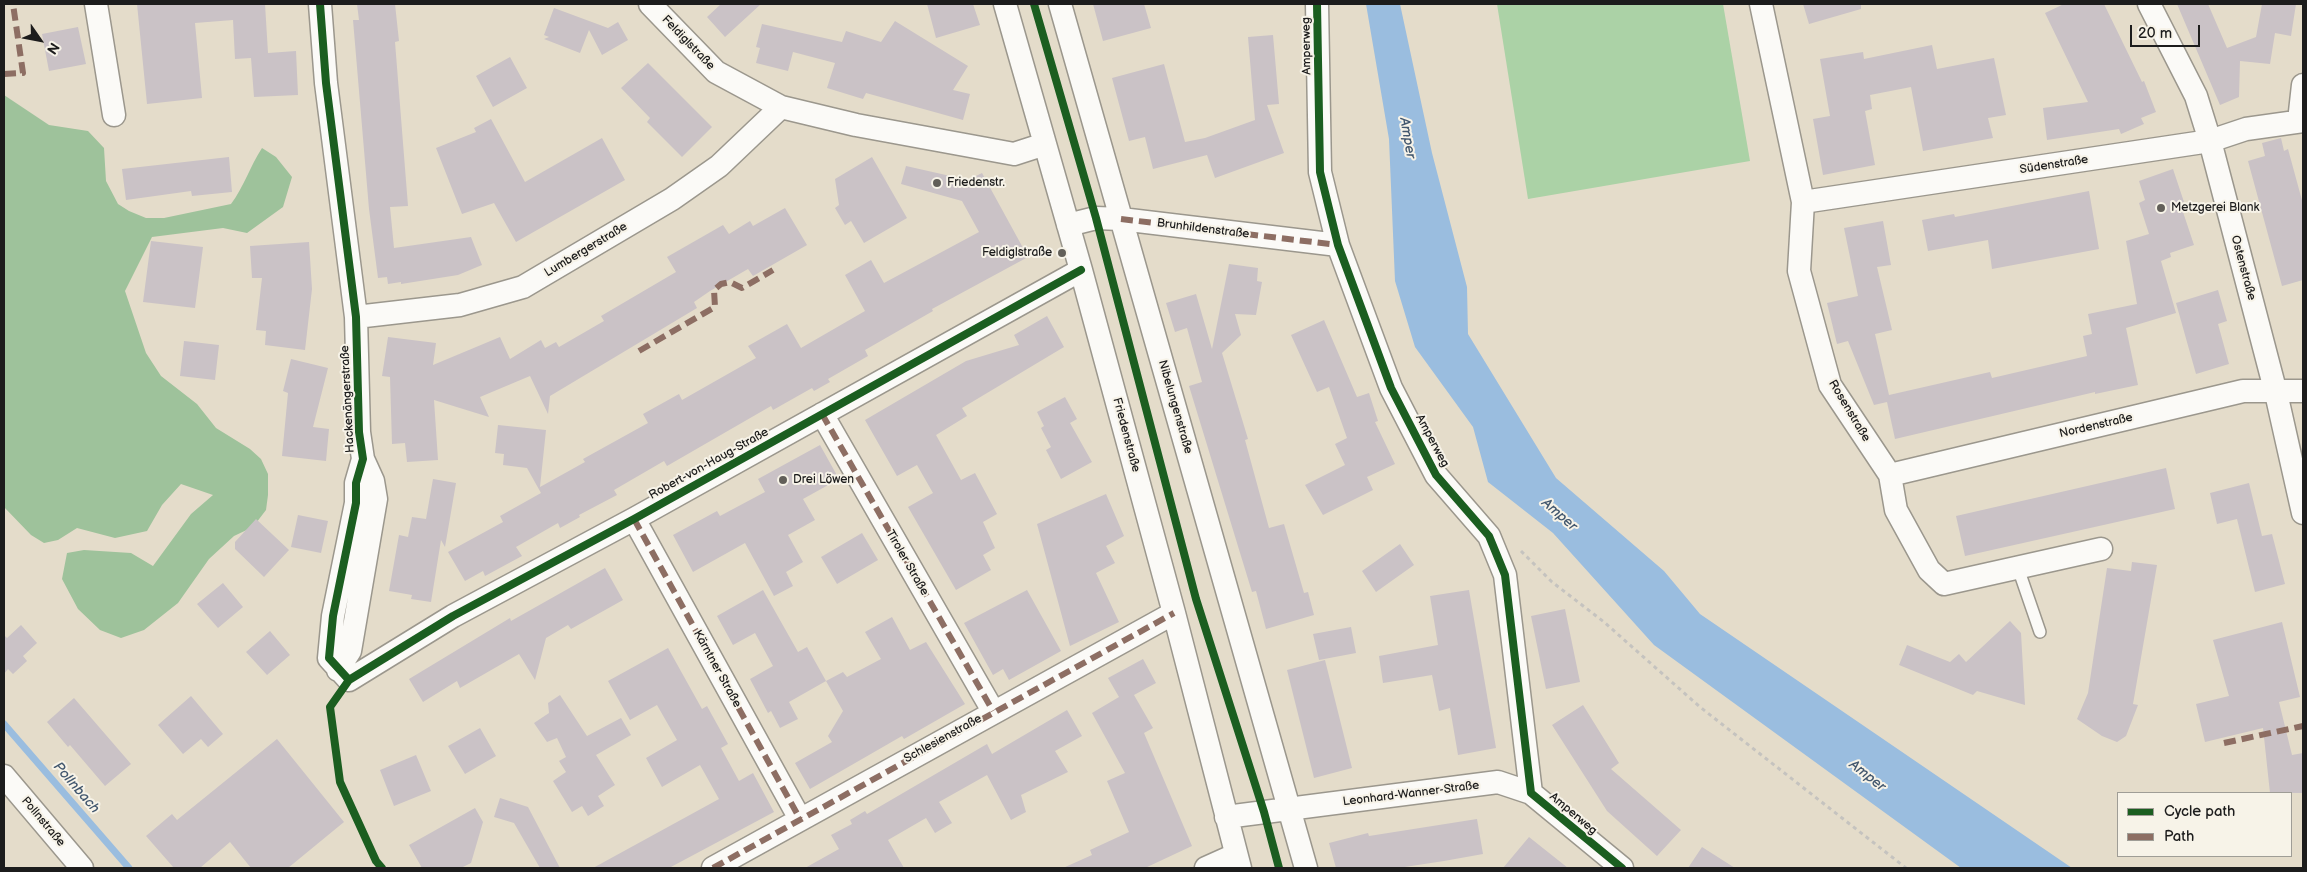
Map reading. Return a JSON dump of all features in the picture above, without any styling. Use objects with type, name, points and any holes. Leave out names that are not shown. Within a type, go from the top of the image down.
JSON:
[{"type":"street","points":[[96,4],[114,116]]},
{"type":"street","name":"Hackenängerstraße","points":[[320,4],[326,83],[356,317],[359,432],[363,459],[356,483],[356,503],[333,616],[329,658],[343,675]]},
{"type":"street","name":"Feldiglstraße","points":[[650,4],[716,72],[781,106],[856,125],[1014,154],[1045,144]]},
{"type":"street","name":"Friedenstraße","points":[[1004,4],[1081,270],[1174,613],[1238,861]]},
{"type":"street","name":"Nibelungenstraße","points":[[1060,4],[1306,868]]},
{"type":"street","name":"Amperweg","points":[[1317,4],[1320,172],[1338,245],[1391,388],[1436,475],[1489,536],[1505,575],[1531,793],[1622,868]]},
{"type":"street","name":"Rosenstraße","points":[[1761,4],[1803,202],[1799,271],[1830,384],[1890,475],[1896,510],[1929,570],[1944,584],[2101,549]]},
{"type":"street","name":"Ostenstraße","points":[[2149,4],[2196,96],[2210,141],[2276,393],[2303,513]]},
{"type":"street","points":[[2301,121],[2303,85]]},
{"type":"street","name":"Lumbergerstraße","points":[[356,317],[460,305],[523,287],[680,193],[718,166],[781,106]]},
{"type":"street","name":"Südenstraße","points":[[1803,202],[2210,141],[2246,129],[2301,121]]},
{"type":"street","name":"Brunhildenstraße","points":[[1068,225],[1096,218],[1121,219],[1338,245]]},
{"type":"street","name":"Robert-von-Haug-Straße","points":[[343,675],[634,519],[1081,270]]},
{"type":"street","name":"Nordenstraße","points":[[1890,475],[2243,392],[2276,393],[2303,391]]},
{"type":"street","name":"Tiroler Straße","points":[[822,414],[993,712]]},
{"type":"street","name":"Kärntner Straße","points":[[634,519],[800,819]]},
{"type":"street","name":"Schlesienstraße","points":[[713,868],[1174,613]]},
{"type":"street","name":"Pollnstraße","points":[[4,776],[82,868]]},
{"type":"street","name":"Leonhard-Wanner-Straße","points":[[1290,810],[1498,782],[1531,793]]},
{"type":"street","points":[[1226,817],[1290,810]]},
{"type":"street","points":[[1206,868],[1238,861]]},
{"type":"lane","points":[[2018,568],[2040,632]]},
{"type":"path","points":[[1114,285],[1196,599],[1264,812],[1278,868]]},
{"type":"path","points":[[1489,536],[1519,549],[1552,582],[1604,622],[1700,708],[1906,868]]},
{"type":"green space","points":[[1497,4],[1723,4],[1750,161],[1528,199]]},
{"type":"green space","points":[[4,95],[49,125],[88,131],[104,148],[106,181],[118,204],[146,218],[164,218],[231,204],[240,191],[262,148],[276,157],[292,177],[283,207],[247,233],[223,228],[152,237],[125,291],[146,353],[161,376],[197,404],[216,428],[250,449],[261,459],[268,474],[268,495],[266,510],[253,527],[234,536],[209,559],[178,603],[144,630],[121,638],[100,630],[78,609],[62,579],[67,553],[84,550],[131,553],[153,566],[191,514],[213,495],[181,484],[162,505],[147,531],[115,538],[77,528],[58,540],[44,543],[31,535],[4,507]]},
{"type":"water","name":"Amper","points":[[1366,4],[1400,4],[1432,153],[1467,287],[1468,334],[1556,478],[1664,571],[1700,614],[2072,868],[1961,868],[1654,645],[1553,533],[1488,482],[1473,427],[1415,347],[1395,281],[1389,139]]},
{"type":"building","points":[[137,4],[265,4],[268,53],[296,51],[298,95],[254,97],[251,58],[235,59],[233,20],[195,23],[202,98],[147,104]]},
{"type":"building","points":[[357,4],[395,4],[399,41],[395,42],[408,206],[390,207],[394,248],[471,237],[482,265],[458,275],[401,284],[401,282],[388,284],[387,277],[378,278],[369,209],[353,20],[359,20]]},
{"type":"building","points":[[721,4],[761,4],[725,37],[707,17]]},
{"type":"building","points":[[927,4],[973,4],[980,25],[936,38]]},
{"type":"building","points":[[1093,4],[1144,4],[1151,28],[1103,41]]},
{"type":"building","points":[[1803,4],[1861,4],[1861,9],[1809,24]]},
{"type":"building","points":[[2064,4],[2104,4],[2142,82],[2144,81],[2156,112],[2141,118],[2144,124],[2121,134],[2119,129],[2047,140],[2043,108],[2088,102],[2045,13]]},
{"type":"building","points":[[2177,4],[2208,4],[2227,48],[2256,37],[2262,4],[2296,4],[2291,36],[2275,33],[2270,64],[2240,61],[2239,97],[2220,105]]},
{"type":"building","points":[[554,8],[608,28],[618,22],[628,40],[602,55],[589,30],[580,53],[544,39],[549,37],[544,35]]},
{"type":"building","points":[[895,21],[968,66],[953,90],[970,94],[963,120],[866,93],[863,99],[827,88],[835,63],[793,52],[788,71],[756,63],[760,48],[756,47],[762,24],[842,42],[846,31],[881,42]]},
{"type":"building","points":[[78,27],[86,64],[49,71],[42,34]]},
{"type":"building","points":[[1273,35],[1279,104],[1267,105],[1284,153],[1215,178],[1207,155],[1153,169],[1145,137],[1129,141],[1112,78],[1164,64],[1185,142],[1205,138],[1255,120],[1248,37]]},
{"type":"building","points":[[1932,45],[1937,69],[1994,58],[2006,115],[1988,118],[1993,138],[1923,151],[1911,87],[1870,95],[1872,109],[1865,111],[1875,165],[1823,175],[1813,119],[1830,116],[1820,59],[1863,52],[1864,59]]},
{"type":"building","points":[[510,57],[527,88],[493,107],[476,76]]},
{"type":"building","points":[[648,63],[712,127],[682,157],[647,122],[650,118],[621,88]]},
{"type":"building","points":[[491,119],[525,182],[602,138],[625,180],[516,242],[494,203],[462,214],[436,148],[476,132],[474,128]]},
{"type":"building","points":[[2281,138],[2284,151],[2288,149],[2303,204],[2303,280],[2282,286],[2248,161],[2265,156],[2262,143]]},
{"type":"building","points":[[229,157],[232,192],[192,196],[191,191],[126,200],[122,169]]},
{"type":"building","points":[[872,157],[907,218],[864,243],[851,221],[845,225],[835,208],[839,205],[835,179]]},
{"type":"building","points":[[906,166],[968,180],[982,173],[1028,257],[932,309],[933,311],[865,350],[868,356],[828,379],[830,382],[814,391],[812,388],[773,410],[771,406],[667,466],[664,461],[614,490],[617,495],[579,515],[580,517],[560,528],[558,523],[516,547],[522,556],[485,576],[483,571],[465,581],[448,552],[503,522],[500,516],[541,493],[527,468],[503,465],[504,454],[495,453],[498,425],[546,430],[540,487],[585,462],[583,459],[648,423],[643,414],[679,394],[682,400],[756,358],[748,346],[787,324],[801,348],[865,311],[845,275],[871,260],[884,283],[979,232],[962,201],[901,184]]},
{"type":"building","points":[[2173,169],[2184,202],[2180,203],[2194,245],[2170,253],[2171,257],[2161,261],[2176,313],[2126,328],[2138,385],[2095,394],[2095,392],[1895,439],[1887,402],[1874,405],[1848,341],[1837,344],[1827,303],[1858,296],[1844,228],[1883,221],[1891,265],[1877,267],[1892,330],[1875,334],[1889,395],[1990,372],[1992,378],[2087,356],[2083,336],[2092,334],[2088,314],[2137,304],[2126,241],[2149,234],[2139,203],[2145,200],[2139,181]]},
{"type":"building","points":[[2089,191],[2099,249],[1992,269],[1988,240],[1928,251],[1922,220],[1954,214],[1955,217]]},
{"type":"building","points":[[785,208],[807,245],[753,276],[748,269],[710,291],[694,302],[697,308],[550,396],[548,414],[530,376],[480,397],[489,417],[434,400],[438,460],[407,462],[405,443],[392,444],[390,377],[382,376],[388,337],[436,343],[433,365],[500,337],[510,359],[541,340],[545,348],[556,342],[559,347],[604,321],[601,316],[676,272],[667,257],[723,225],[729,234],[750,221],[753,226]]},
{"type":"building","points":[[151,241],[203,247],[195,308],[143,302]]},
{"type":"building","points":[[309,242],[312,289],[305,350],[265,345],[266,331],[256,330],[262,278],[252,278],[250,246]]},
{"type":"building","points":[[1229,264],[1258,268],[1257,281],[1262,282],[1256,315],[1235,314],[1241,335],[1222,353],[1248,439],[1245,440],[1269,528],[1284,524],[1304,593],[1308,592],[1314,615],[1266,629],[1256,591],[1252,592],[1189,386],[1202,382],[1187,328],[1175,332],[1166,303],[1196,294],[1212,349]]},
{"type":"building","points":[[2218,290],[2227,321],[2218,324],[2229,364],[2196,374],[2176,303]]},
{"type":"building","points":[[1047,316],[1064,347],[962,408],[967,416],[936,435],[961,480],[975,473],[997,514],[983,522],[995,548],[983,555],[991,570],[956,590],[908,507],[933,493],[917,465],[897,476],[865,420],[966,361],[1019,345],[1014,335]]},
{"type":"building","points":[[1324,320],[1357,397],[1369,393],[1378,421],[1375,422],[1395,464],[1367,477],[1373,490],[1323,515],[1305,485],[1345,465],[1335,444],[1347,438],[1329,387],[1317,392],[1291,335]]},
{"type":"building","points":[[184,341],[219,345],[215,380],[180,376]]},
{"type":"building","points":[[291,359],[328,368],[313,427],[329,429],[326,461],[282,456],[288,393],[283,391]]},
{"type":"building","points":[[1065,397],[1077,419],[1070,423],[1092,462],[1061,479],[1046,450],[1051,447],[1041,428],[1044,426],[1037,412]]},
{"type":"building","points":[[820,445],[839,479],[803,499],[815,520],[788,535],[803,562],[786,572],[793,586],[774,596],[745,543],[693,572],[673,535],[717,511],[720,516],[765,492],[758,479]]},
{"type":"building","points":[[2166,468],[2175,509],[1965,556],[1956,516]]},
{"type":"building","points":[[433,479],[456,483],[445,547],[441,540],[431,602],[411,599],[412,595],[389,591],[399,535],[408,537],[412,517],[426,519]]},
{"type":"building","points":[[2249,483],[2262,536],[2272,534],[2285,584],[2255,592],[2237,519],[2217,524],[2210,493]]},
{"type":"building","points":[[1106,494],[1124,536],[1106,546],[1115,563],[1096,573],[1119,622],[1070,646],[1037,524]]},
{"type":"building","points":[[298,515],[328,521],[321,553],[291,547]]},
{"type":"building","points":[[256,519],[289,550],[264,577],[235,549],[235,542]]},
{"type":"building","points":[[862,533],[878,560],[837,584],[821,557]]},
{"type":"building","points":[[1400,544],[1414,565],[1376,592],[1362,571]]},
{"type":"building","points":[[2132,562],[2157,565],[2133,704],[2138,705],[2126,736],[2117,742],[2102,736],[2077,719],[2088,693],[2107,568],[2131,571]]},
{"type":"building","points":[[605,568],[623,600],[571,629],[568,625],[546,638],[535,680],[519,654],[460,688],[457,681],[423,702],[409,679],[510,618],[511,621]]},
{"type":"building","points":[[223,583],[243,607],[218,628],[197,604]]},
{"type":"building","points":[[763,590],[798,652],[807,647],[826,681],[789,702],[798,719],[780,728],[771,711],[768,713],[750,679],[773,666],[755,633],[733,645],[717,616]]},
{"type":"building","points":[[1027,590],[1061,651],[1009,680],[1003,669],[993,675],[964,623]]},
{"type":"building","points":[[1469,590],[1496,748],[1458,755],[1450,708],[1439,711],[1432,675],[1383,683],[1379,656],[1438,645],[1430,596]]},
{"type":"building","points":[[1565,609],[1580,682],[1546,689],[1531,616]]},
{"type":"building","points":[[892,617],[910,650],[926,642],[965,704],[904,739],[902,736],[810,789],[795,763],[832,742],[828,736],[843,711],[826,681],[843,672],[847,677],[881,659],[865,632]]},
{"type":"building","points":[[2010,621],[2021,633],[2025,705],[1977,691],[1973,695],[1899,665],[1907,645],[1950,662],[1959,654],[1966,662]]},
{"type":"building","points":[[2282,622],[2300,697],[2279,702],[2292,755],[2303,753],[2303,793],[2270,792],[2263,728],[2205,742],[2196,704],[2229,696],[2213,640]]},
{"type":"building","points":[[21,625],[37,643],[23,656],[27,661],[13,674],[8,669],[4,674],[4,635],[7,638]]},
{"type":"building","points":[[1351,627],[1356,653],[1319,660],[1313,634]]},
{"type":"building","points":[[270,631],[290,655],[267,675],[246,652]]},
{"type":"building","points":[[668,648],[702,709],[707,706],[728,744],[721,748],[739,781],[753,773],[774,812],[669,868],[593,868],[719,799],[700,765],[662,787],[646,758],[677,740],[657,705],[630,720],[608,681]]},
{"type":"building","points":[[1143,659],[1156,683],[1134,695],[1153,728],[1144,733],[1192,846],[1145,868],[1063,868],[1092,855],[1090,850],[1129,832],[1107,781],[1125,773],[1092,713],[1119,697],[1108,678]]},
{"type":"building","points":[[1325,660],[1352,768],[1314,778],[1287,670]]},
{"type":"building","points":[[560,695],[587,736],[621,718],[631,735],[596,755],[615,785],[598,796],[604,806],[588,816],[582,806],[572,812],[553,781],[566,772],[559,761],[566,757],[557,738],[547,742],[534,723],[549,713],[548,703]]},
{"type":"building","points":[[191,696],[223,734],[208,747],[201,739],[183,754],[158,725]]},
{"type":"building","points":[[74,698],[131,764],[105,786],[70,745],[68,747],[47,722]]},
{"type":"building","points":[[1583,705],[1619,763],[1611,769],[1681,830],[1657,856],[1607,811],[1552,725]]},
{"type":"building","points":[[1067,710],[1082,736],[1055,751],[1068,772],[1021,795],[1026,812],[1011,820],[987,775],[939,802],[952,823],[935,833],[926,818],[888,840],[904,868],[805,868],[839,849],[831,835],[852,824],[850,820],[865,811],[867,814],[987,744],[992,754]]},
{"type":"building","points":[[480,728],[496,756],[465,774],[448,746]]},
{"type":"building","points":[[277,739],[344,822],[288,868],[251,868],[230,842],[200,868],[174,868],[146,836],[172,814],[177,820]]},
{"type":"building","points":[[416,755],[431,791],[394,806],[380,770]]},
{"type":"building","points":[[500,798],[528,807],[560,868],[540,868],[514,823],[494,817]]},
{"type":"building","points":[[475,808],[483,822],[471,863],[461,868],[422,868],[409,845]]},
{"type":"building","points":[[1477,819],[1483,854],[1444,861],[1398,868],[1336,868],[1329,843],[1368,833],[1369,836]]},
{"type":"building","points":[[1529,837],[1568,868],[1503,868]]},
{"type":"building","points":[[1702,847],[1735,868],[1688,868]]},
{"type":"waterway","name":"Pollnbach","points":[[4,724],[129,868]]},
{"type":"marked path","points":[[4,74],[23,73],[13,4]]},
{"type":"marked path","points":[[1121,219],[1338,245]]},
{"type":"marked path","points":[[639,351],[715,307],[714,290],[721,284],[730,282],[742,288],[773,270]]},
{"type":"marked path","points":[[822,414],[993,711]]},
{"type":"marked path","points":[[634,519],[800,819]]},
{"type":"marked path","points":[[713,868],[1174,613]]},
{"type":"marked path","points":[[2224,743],[2303,726]]},
{"type":"cycle path","points":[[320,4],[326,83],[356,317],[359,432],[363,459],[356,483],[356,503],[333,616],[329,658],[349,680]]},
{"type":"cycle path","points":[[1034,4],[1096,218],[1196,599],[1264,812],[1279,868]]},
{"type":"cycle path","points":[[1317,4],[1320,172],[1338,245],[1391,388],[1436,475],[1489,536],[1505,575],[1531,793],[1622,868]]},
{"type":"cycle path","points":[[382,868],[376,861],[340,782],[330,707],[349,680],[453,616],[634,519],[1081,270]]},
{"type":"place","name":"Friedenstr.","points":[[937,183]]},
{"type":"place","name":"Metzgerei Blank","points":[[2161,208]]},
{"type":"place","name":"Feldiglstraße","points":[[1062,253]]},
{"type":"place","name":"Drei Löwen","points":[[783,480]]}]
